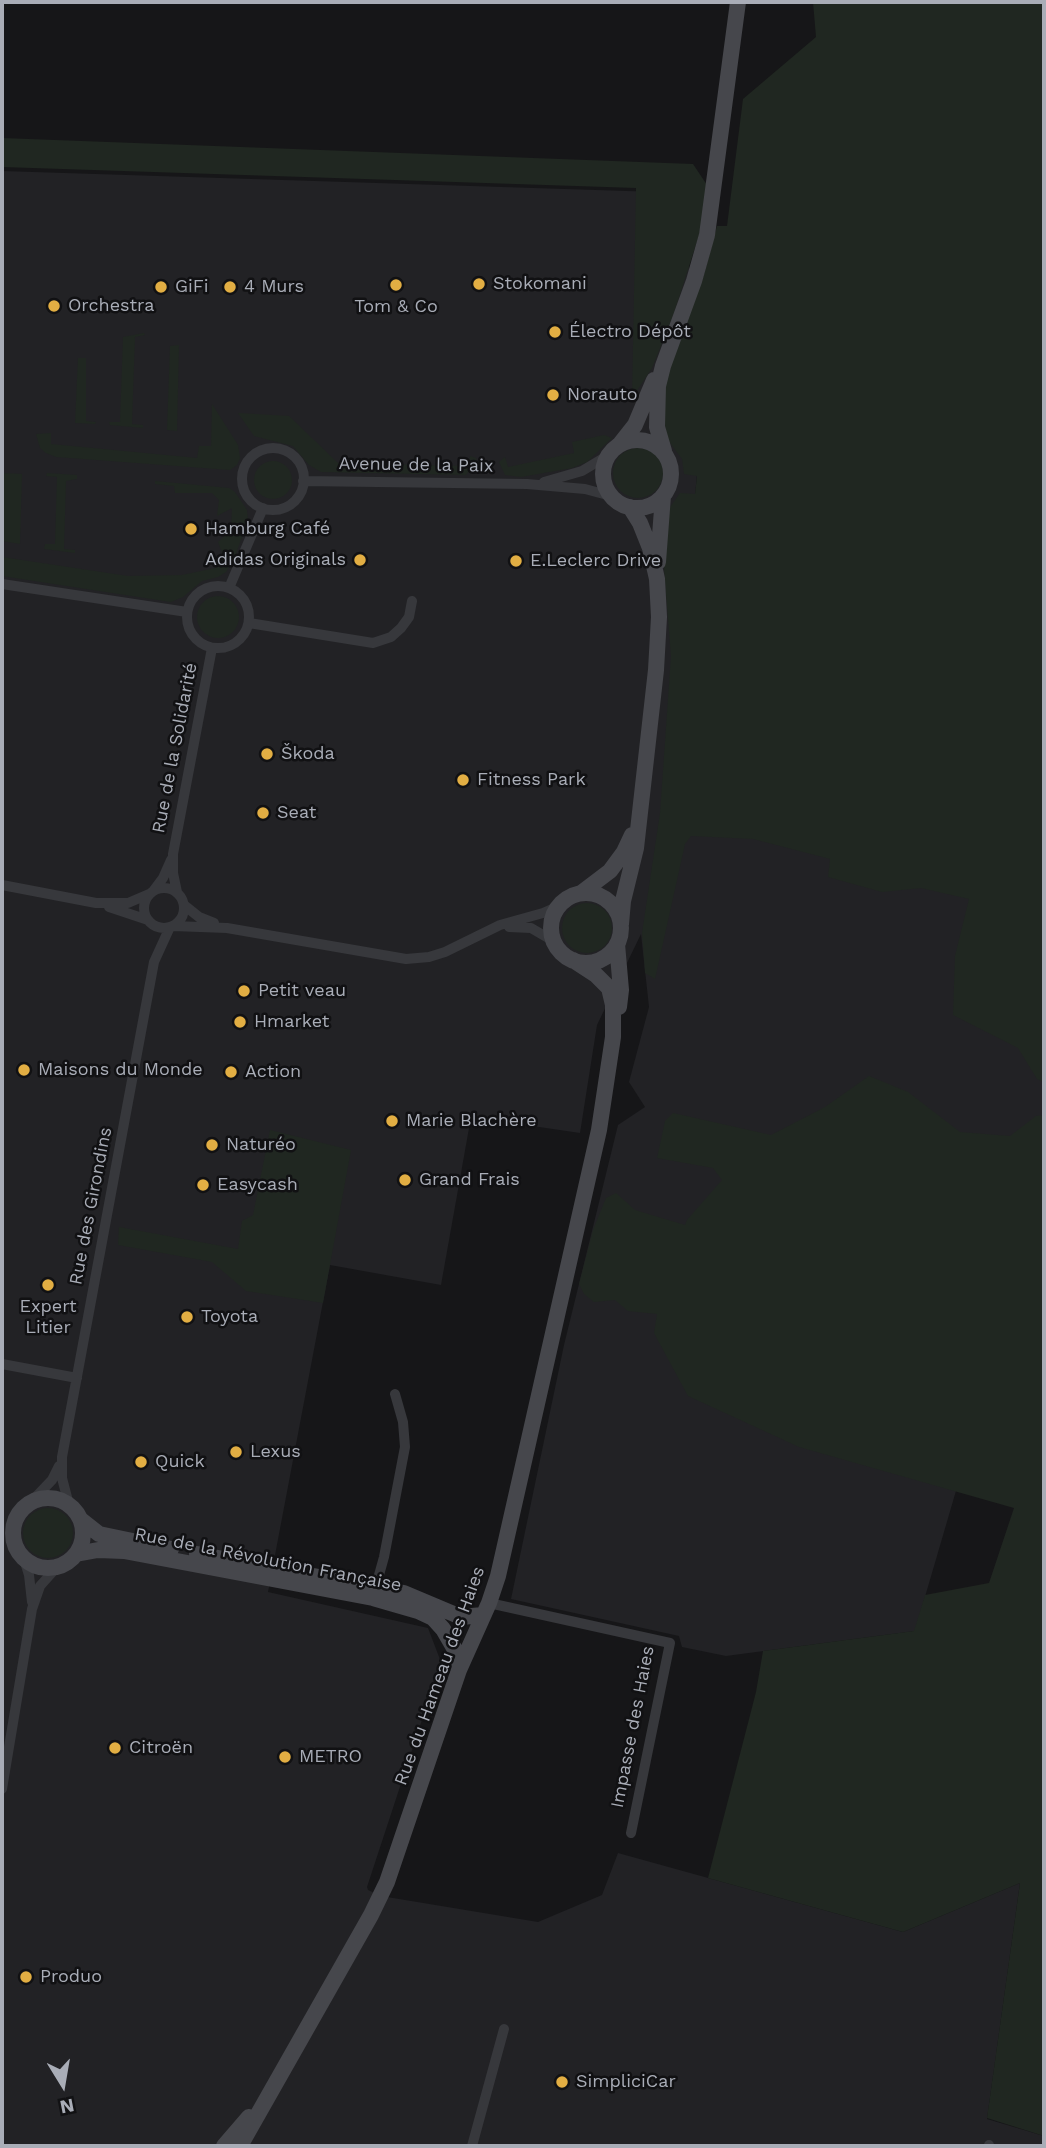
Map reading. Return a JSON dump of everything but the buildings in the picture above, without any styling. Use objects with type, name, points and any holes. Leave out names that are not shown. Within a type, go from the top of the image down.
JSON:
[{"type":"street","points":[[657,579],[640,523],[630,508],[611,496],[604,484],[603,474],[607,457],[635,425],[663,366],[691,290],[707,235],[738,2]]},
{"type":"street","points":[[630,508],[648,506],[663,496],[670,485],[672,472],[657,421],[663,366]]},
{"type":"street","points":[[620,444],[635,439],[646,440],[664,451]]},
{"type":"street","points":[[271,449],[287,452],[298,462],[303,481],[300,493],[290,505],[275,510],[263,508],[250,500],[243,483],[244,468],[256,453],[271,449]]},
{"type":"street","name":"Avenue de la Paix","points":[[527,484],[582,471],[607,457]]},
{"type":"street","name":"Avenue de la Paix","points":[[303,481],[527,484],[585,489],[611,496]]},
{"type":"street","points":[[480,936],[526,926],[555,942],[562,953],[573,960],[585,963],[598,961],[609,954],[617,944],[622,907],[636,848],[658,644],[657,579],[663,496]]},
{"type":"street","points":[[229,588],[263,508]]},
{"type":"street","points":[[2,584],[187,612]]},
{"type":"street","points":[[215,587],[229,588],[245,602],[249,623],[236,643],[223,648],[212,648],[194,637],[188,624],[187,612],[193,599],[204,590],[215,587]]},
{"type":"street","points":[[249,623],[373,643],[384,641],[397,633],[409,617],[412,601]]},
{"type":"street","name":"Rue de la Solidarité","points":[[151,892],[166,872],[173,854],[212,648]]},
{"type":"street","points":[[2,886],[96,903],[161,928],[228,928],[406,959],[429,957],[500,925],[543,913],[581,893],[605,876],[620,858],[631,838],[638,813]]},
{"type":"street","name":"Rue de la Solidarité","points":[[173,854],[177,892]]},
{"type":"street","points":[[96,903],[128,903],[166,888],[177,892],[184,905],[199,918],[228,928]]},
{"type":"street","points":[[150,922],[144,909],[151,892]]},
{"type":"street","points":[[581,893],[598,895],[609,901],[621,924]]},
{"type":"street","points":[[171,926],[182,918],[184,905]]},
{"type":"street","points":[[555,942],[552,921],[559,906]]},
{"type":"street","name":"Rue des Girondins","points":[[150,922],[154,962]]},
{"type":"street","name":"Rue des Girondins","points":[[26,1506],[56,1474],[62,1457],[154,962],[171,926]]},
{"type":"street","name":"Rue du Hameau des Haies","points":[[240,2146],[371,1916],[387,1882],[459,1670],[498,1576],[599,1130],[621,998],[617,944]]},
{"type":"street","name":"Rue du Hameau des Haies","points":[[573,960],[596,975],[609,988],[613,1001],[613,1034]]},
{"type":"street","points":[[2,1364],[77,1378]]},
{"type":"street","points":[[395,1394],[403,1422],[405,1447],[371,1592],[418,1598],[461,1617],[486,1609]]},
{"type":"street","name":"Rue des Girondins","points":[[62,1457],[62,1478],[69,1505]]},
{"type":"street","points":[[2,1515],[49,1498],[69,1505],[80,1519],[83,1535],[76,1554],[68,1562],[57,1567],[41,1568],[24,1559]]},
{"type":"street","points":[[15,1545],[13,1529],[26,1506]]},
{"type":"street","name":"Rue de la Révolution Française","points":[[80,1519],[89,1528],[106,1536],[371,1592],[433,1618],[451,1642],[459,1670]]},
{"type":"street","points":[[2,1534],[15,1545],[24,1559],[31,1583],[32,1609]]},
{"type":"street","name":"Rue de la Révolution Française","points":[[76,1554],[98,1550],[124,1551],[371,1592]]},
{"type":"street","points":[[2,1789],[32,1609],[40,1586],[57,1567]]},
{"type":"street","name":"Impasse des Haies","points":[[486,1609],[670,1643],[631,1833]]},
{"type":"street","points":[[472,2146],[504,2029]]},
{"type":"street","name":"Rue du Hameau des Haies","points":[[224,2146],[267,2097]]},
{"type":"shaded area","points":[[813,2],[1044,2],[1044,1082],[1037,1079],[1018,1048],[953,1015],[955,956],[969,899],[921,888],[882,892],[828,877],[830,859],[753,839],[691,836],[685,844],[655,979],[645,973],[642,933],[660,813],[671,656],[664,569],[666,513],[680,493],[695,494],[697,476],[684,474],[682,459],[665,436],[661,420],[665,379],[704,274],[717,226],[727,226],[743,99],[816,37]]},
{"type":"shaded area","points":[[2,138],[693,164],[707,185],[702,226],[674,313],[652,368],[632,398],[636,188],[2,167]]},
{"type":"shaded area","points":[[2,171],[690,193],[688,255],[701,433],[688,569],[1044,856],[1044,1190],[915,1631],[726,1656],[682,1647],[679,1636],[511,1599],[564,1345],[618,1125],[645,1107],[629,1082],[649,1007],[641,934],[597,1025],[580,1133],[471,1117],[441,1285],[330,1265],[268,1592],[428,1628],[441,1662],[367,1887],[381,1896],[538,1922],[602,1895],[618,1853],[903,1932],[1020,1883],[987,2119],[1044,2136],[1044,2146],[2,2146]]},
{"type":"shaded area","points":[[145,335],[135,337],[132,424],[143,425],[143,428],[110,425],[109,422],[120,422],[123,337]]},
{"type":"shaded area","points":[[179,345],[177,431],[167,430],[170,346]]},
{"type":"shaded area","points":[[78,358],[86,358],[86,421],[96,422],[95,424],[75,423]]},
{"type":"shaded area","points":[[212,404],[238,445],[240,458],[237,465],[230,470],[56,457],[40,448],[36,434],[51,433],[51,444],[197,458],[199,446],[211,446]]},
{"type":"shaded area","points":[[238,413],[289,416],[338,463],[469,466],[470,456],[477,461],[466,475],[321,472],[309,465],[293,446],[254,436]]},
{"type":"shaded area","points":[[604,435],[612,438],[587,462],[572,468],[521,477],[505,475],[499,462],[505,457],[508,467],[574,453],[572,442]]},
{"type":"shaded area","points":[[638,448],[656,455],[663,473],[656,491],[638,498],[620,491],[613,473],[620,455]]},
{"type":"shaded area","points":[[273,461],[287,466],[292,480],[287,494],[273,499],[259,494],[254,480],[259,466]]},
{"type":"shaded area","points":[[4,473],[22,474],[20,544],[2,541]]},
{"type":"shaded area","points":[[47,473],[77,475],[77,479],[66,481],[64,549],[75,550],[75,553],[44,549],[45,544],[55,544],[57,477],[46,476]]},
{"type":"shaded area","points":[[155,481],[229,488],[235,492],[247,510],[248,520],[234,559],[226,572],[202,581],[183,597],[171,602],[2,576],[2,557],[128,576],[182,575],[215,568],[223,555],[218,542],[231,530],[232,508],[217,516],[219,500],[212,493],[175,493],[174,486],[155,484]]},
{"type":"shaded area","points":[[218,596],[233,602],[239,617],[233,632],[218,638],[203,632],[197,617],[203,602]]},
{"type":"shaded area","points":[[587,903],[605,910],[612,928],[605,946],[587,953],[569,946],[562,928],[569,910]]},
{"type":"shaded area","points":[[869,1076],[908,1092],[960,1132],[1010,1136],[1036,1116],[1044,1115],[1044,2136],[987,2118],[1020,1883],[903,1932],[708,1878],[756,1692],[763,1651],[914,1631],[925,1595],[989,1583],[1014,1508],[799,1447],[688,1396],[654,1333],[657,1314],[628,1311],[615,1300],[594,1302],[584,1294],[579,1284],[593,1230],[606,1198],[616,1193],[635,1210],[685,1225],[722,1180],[713,1168],[657,1158],[665,1121],[673,1113],[771,1135],[825,1107]]},
{"type":"shaded area","points":[[270,1130],[351,1150],[323,1303],[246,1291],[212,1262],[118,1245],[119,1227],[238,1249],[242,1221],[253,1215]]},
{"type":"shaded area","points":[[48,1508],[66,1515],[73,1533],[66,1551],[48,1558],[30,1551],[23,1533],[30,1515]]},
{"type":"place","name":"Stokomani","points":[[479,284]]},
{"type":"place","name":"Tom & Co","points":[[396,285]]},
{"type":"place","name":"GiFi","points":[[161,287]]},
{"type":"place","name":"4 Murs","points":[[230,287]]},
{"type":"place","name":"Orchestra","points":[[54,306]]},
{"type":"place","name":"Électro Dépôt","points":[[555,332]]},
{"type":"place","name":"Norauto","points":[[553,395]]},
{"type":"place","name":"Hamburg Café","points":[[191,529]]},
{"type":"place","name":"Adidas Originals","points":[[360,560]]},
{"type":"place","name":"E.Leclerc Drive","points":[[516,561]]},
{"type":"place","name":"Škoda","points":[[267,754]]},
{"type":"place","name":"Fitness Park","points":[[463,780]]},
{"type":"place","name":"Seat","points":[[263,813]]},
{"type":"place","name":"Petit veau","points":[[244,991]]},
{"type":"place","name":"Hmarket","points":[[240,1022]]},
{"type":"place","name":"Maisons du Monde","points":[[24,1070]]},
{"type":"place","name":"Action","points":[[231,1072]]},
{"type":"place","name":"Marie Blachère","points":[[392,1121]]},
{"type":"place","name":"Naturéo","points":[[212,1145]]},
{"type":"place","name":"Grand Frais","points":[[405,1180]]},
{"type":"place","name":"Easycash","points":[[203,1185]]},
{"type":"place","name":"Expert Litier","points":[[48,1285]]},
{"type":"place","name":"Toyota","points":[[187,1317]]},
{"type":"place","name":"Lexus","points":[[236,1452]]},
{"type":"place","name":"Quick","points":[[141,1462]]},
{"type":"place","name":"Citroën","points":[[115,1748]]},
{"type":"place","name":"METRO","points":[[285,1757]]},
{"type":"place","name":"Produo","points":[[26,1977]]},
{"type":"place","name":"SimpliciCar","points":[[562,2082]]}]
